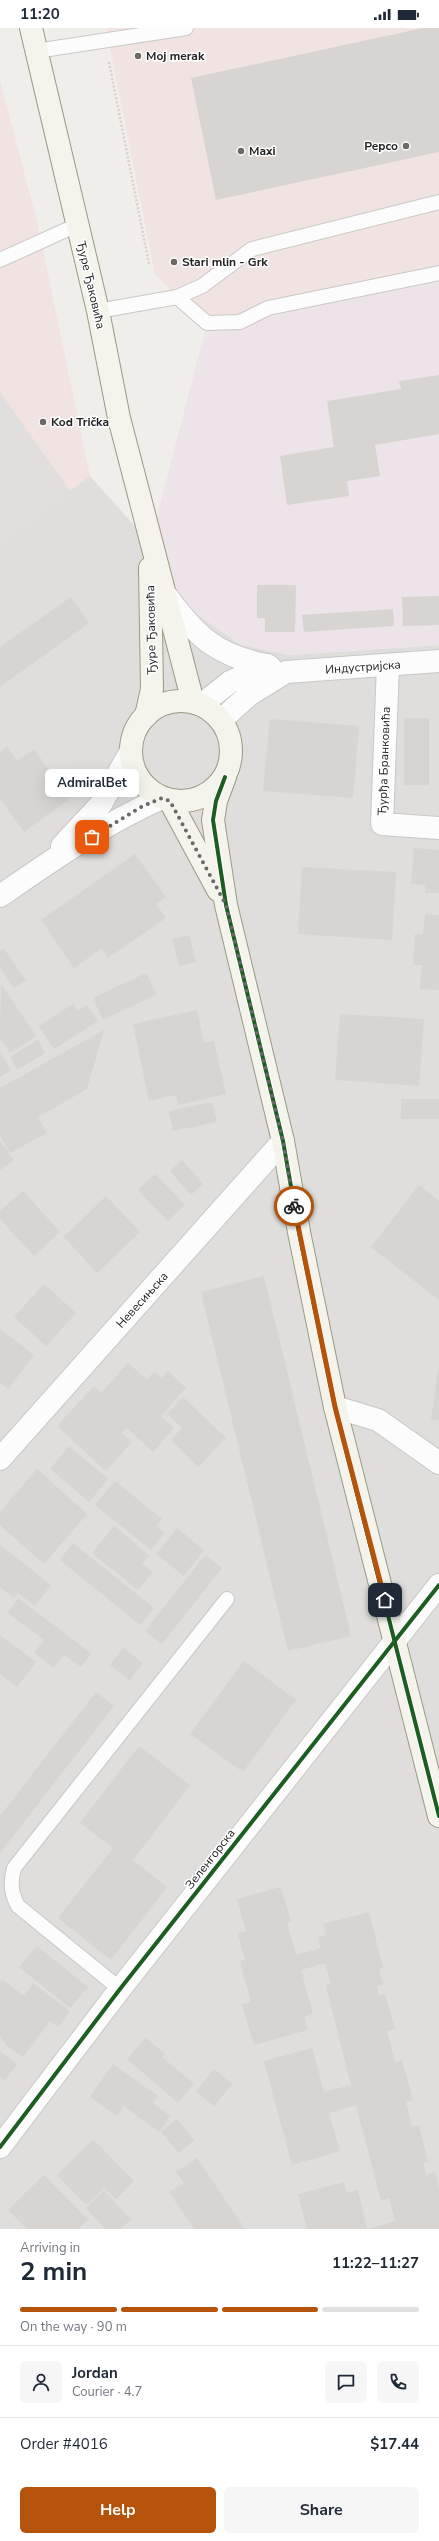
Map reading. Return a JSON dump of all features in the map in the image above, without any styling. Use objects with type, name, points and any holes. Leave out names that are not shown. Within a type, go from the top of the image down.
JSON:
[{"type":"street","name":"Ђуре Ђаковића","points":[[31,28],[98,311],[119,418],[150,543],[197,704]]},
{"type":"street","name":"Ђуре Ђаковића","points":[[146,716],[152,689],[150,543]]},
{"type":"street","points":[[166,595],[189,626],[218,648],[240,660],[277,669]]},
{"type":"street","name":"Индустријска","points":[[197,704],[230,682],[277,669],[388,665],[439,661]]},
{"type":"street","name":"Ђурђа Бранковића","points":[[388,665],[382,824],[439,828]]},
{"type":"street","name":"Индустријска","points":[[221,720],[277,669]]},
{"type":"street","points":[[226,905],[166,800],[149,790],[139,779],[133,765],[131,751],[133,738],[146,716],[168,703],[197,704],[221,720],[228,734],[232,748],[230,763],[216,800],[213,820],[226,905],[283,1141],[299,1232],[335,1407],[396,1642],[439,1816]]},
{"type":"street","points":[[44,866],[101,804],[131,751]]},
{"type":"street","points":[[0,896],[44,866],[141,807],[166,800],[186,802],[201,798],[215,789],[225,777]]},
{"type":"street","name":"Невесињска","points":[[0,1459],[283,1141]]},
{"type":"street","points":[[335,1407],[378,1420],[439,1463]]},
{"type":"street","name":"Зеленгорска","points":[[0,2147],[120,1989],[439,1586]]},
{"type":"lane","points":[[36,51],[186,28]]},
{"type":"lane","points":[[98,311],[177,297],[202,286],[252,249],[439,202]]},
{"type":"lane","points":[[0,260],[77,225]]},
{"type":"lane","points":[[177,297],[207,323],[240,322],[268,308],[439,273]]},
{"type":"lane","points":[[120,1989],[18,1906],[13,1897],[11,1877],[14,1868],[227,1599]]},
{"type":"path","points":[[105,40],[149,264]]},
{"type":"shaded area","points":[[106,28],[439,28],[439,273],[207,323],[177,297],[155,274]]},
{"type":"shaded area","points":[[0,80],[37,221],[90,476],[0,543]]},
{"type":"shaded area","points":[[439,275],[439,645],[289,655],[241,645],[183,605],[150,543],[207,323],[268,308]]},
{"type":"shaded area","points":[[0,392],[70,491],[0,543]]},
{"type":"shaded area","points":[[90,476],[150,543],[289,655],[439,645],[439,2229],[0,2229],[0,542]]},
{"type":"building","points":[[423,28],[439,28],[439,152],[216,200],[191,78]]},
{"type":"building","points":[[439,375],[439,434],[375,445],[380,476],[347,481],[349,496],[287,505],[280,456],[334,447],[327,401],[401,389],[399,381]]},
{"type":"building","points":[[257,585],[296,585],[295,632],[265,632],[265,618],[257,618]]},
{"type":"building","points":[[439,596],[439,625],[403,626],[402,597]]},
{"type":"building","points":[[71,597],[89,623],[0,687],[0,647]]},
{"type":"building","points":[[393,609],[394,626],[304,632],[302,615]]},
{"type":"building","points":[[404,718],[429,718],[429,785],[404,785]]},
{"type":"building","points":[[270,719],[359,726],[353,798],[263,791]]},
{"type":"building","points":[[7,746],[17,761],[34,749],[69,799],[24,832],[0,799],[0,752]]},
{"type":"building","points":[[414,848],[439,850],[439,893],[425,893],[425,885],[411,884]]},
{"type":"building","points":[[135,854],[166,897],[156,904],[166,918],[108,958],[102,948],[74,968],[41,920]]},
{"type":"building","points":[[302,867],[396,872],[392,940],[298,934]]},
{"type":"building","points":[[425,914],[439,915],[439,990],[420,989],[422,965],[413,965],[415,934],[423,934]]},
{"type":"building","points":[[189,935],[196,962],[179,966],[172,939]]},
{"type":"building","points":[[4,949],[26,980],[14,988],[0,967],[0,951]]},
{"type":"building","points":[[146,973],[157,994],[103,1020],[93,998]]},
{"type":"building","points":[[1,984],[36,1036],[10,1053],[0,1038]]},
{"type":"building","points":[[73,1004],[78,1011],[87,1005],[98,1021],[54,1049],[39,1026]]},
{"type":"building","points":[[197,1010],[204,1043],[214,1041],[226,1094],[178,1105],[176,1095],[149,1101],[133,1024]]},
{"type":"building","points":[[340,1014],[424,1019],[419,1086],[335,1080]]},
{"type":"building","points":[[104,1030],[87,1089],[38,1117],[47,1133],[10,1153],[0,1135],[0,1088]]},
{"type":"building","points":[[38,1040],[45,1053],[17,1070],[10,1057]]},
{"type":"building","points":[[0,1052],[11,1070],[0,1077]]},
{"type":"building","points":[[401,1099],[439,1099],[439,1119],[401,1119]]},
{"type":"building","points":[[212,1102],[217,1122],[173,1131],[169,1111]]},
{"type":"building","points":[[0,1141],[14,1160],[0,1170]]},
{"type":"building","points":[[182,1160],[203,1184],[191,1195],[170,1171]]},
{"type":"building","points":[[155,1174],[185,1205],[168,1221],[138,1190]]},
{"type":"building","points":[[419,1185],[439,1201],[439,1300],[371,1247]]},
{"type":"building","points":[[23,1191],[60,1232],[34,1256],[0,1219],[0,1211]]},
{"type":"building","points":[[106,1196],[140,1232],[97,1273],[64,1237]]},
{"type":"building","points":[[264,1276],[351,1636],[288,1651],[201,1292]]},
{"type":"building","points":[[44,1284],[76,1313],[46,1346],[14,1317]]},
{"type":"building","points":[[0,1329],[34,1355],[8,1389],[0,1383]]},
{"type":"building","points":[[128,1363],[147,1380],[154,1371],[162,1378],[168,1371],[186,1388],[161,1416],[174,1428],[153,1452],[127,1428],[122,1433],[132,1442],[106,1471],[57,1426],[94,1386],[101,1393]]},
{"type":"building","points":[[439,1369],[439,1420],[431,1419]]},
{"type":"building","points":[[183,1397],[226,1438],[198,1467],[171,1440],[182,1428],[167,1414]]},
{"type":"building","points":[[69,1446],[108,1479],[89,1502],[50,1469]]},
{"type":"building","points":[[37,1469],[87,1514],[44,1564],[0,1525],[0,1512]]},
{"type":"building","points":[[115,1481],[162,1519],[156,1526],[165,1533],[151,1550],[95,1505]]},
{"type":"building","points":[[114,1526],[149,1555],[142,1564],[153,1572],[138,1590],[92,1553]]},
{"type":"building","points":[[177,1528],[204,1550],[184,1576],[156,1554]]},
{"type":"building","points":[[73,1543],[154,1608],[140,1625],[60,1560]]},
{"type":"building","points":[[0,1545],[51,1585],[35,1606],[18,1593],[14,1598],[0,1587]]},
{"type":"building","points":[[205,1555],[222,1568],[162,1644],[145,1631]]},
{"type":"building","points":[[18,1598],[91,1653],[81,1667],[64,1655],[54,1668],[34,1653],[44,1640],[8,1613]]},
{"type":"building","points":[[0,1635],[36,1662],[17,1687],[0,1674]]},
{"type":"building","points":[[123,1648],[143,1663],[130,1680],[110,1665]]},
{"type":"building","points":[[244,1661],[296,1700],[243,1772],[190,1734]]},
{"type":"building","points":[[96,1692],[114,1706],[0,1853],[0,1816]]},
{"type":"building","points":[[139,1746],[190,1785],[133,1860],[167,1887],[111,1960],[58,1918],[113,1848],[80,1823]]},
{"type":"building","points":[[281,1887],[291,1922],[287,1923],[296,1955],[321,1948],[318,1937],[326,1935],[323,1924],[369,1912],[383,1968],[379,1969],[383,1984],[377,1986],[379,1996],[385,1994],[395,2029],[387,2031],[395,2062],[402,2060],[413,2100],[406,2102],[412,2127],[419,2125],[428,2162],[423,2163],[426,2175],[435,2172],[439,2188],[439,2229],[368,2229],[395,2221],[389,2198],[381,2201],[356,2105],[329,2113],[340,2151],[292,2165],[264,2061],[312,2048],[324,2092],[351,2085],[326,1985],[331,1984],[325,1963],[301,1970],[313,2014],[304,2017],[308,2030],[254,2045],[242,2004],[251,2002],[240,1961],[245,1960],[238,1934],[246,1931],[237,1899]]},
{"type":"building","points":[[37,1946],[88,1987],[70,2008],[19,1967]]},
{"type":"building","points":[[2,1979],[24,1996],[33,1983],[70,2011],[58,2027],[50,2021],[23,2057],[6,2045],[0,2036],[0,1982]]},
{"type":"building","points":[[146,2038],[165,2054],[162,2057],[194,2084],[178,2103],[127,2059]]},
{"type":"building","points":[[0,2051],[17,2064],[4,2081],[0,2077]]},
{"type":"building","points":[[113,2064],[158,2096],[153,2103],[170,2116],[159,2132],[124,2106],[117,2116],[90,2097]]},
{"type":"building","points":[[214,2069],[232,2084],[214,2106],[196,2092]]},
{"type":"building","points":[[177,2119],[194,2140],[179,2153],[161,2132]]},
{"type":"building","points":[[93,2139],[134,2181],[116,2199],[104,2188],[86,2205],[57,2175]]},
{"type":"building","points":[[197,2158],[245,2229],[194,2229],[169,2192],[184,2183],[176,2172]]},
{"type":"building","points":[[44,2175],[88,2219],[78,2229],[27,2229],[8,2210]]},
{"type":"building","points":[[344,2182],[347,2193],[358,2190],[367,2229],[307,2229],[298,2194]]},
{"type":"building","points":[[104,2191],[131,2219],[120,2229],[105,2229],[86,2208]]},
{"type":"cycle path","points":[[225,777],[216,801],[213,820],[226,905],[283,1141],[299,1232],[335,1407],[439,1816]]},
{"type":"cycle path","points":[[0,2147],[120,1989],[439,1585]]},
{"type":"way so far","points":[[92,837],[141,807],[162,798],[170,801],[176,815],[226,905],[283,1141],[294,1206]]},
{"type":"place","name":"Moj merak","points":[[138,56]]},
{"type":"place","name":"Pepco","points":[[406,146]]},
{"type":"place","name":"Maxi","points":[[241,151]]},
{"type":"place","name":"Stari mlin - Grk","points":[[174,262]]},
{"type":"place","name":"Kod Trička","points":[[43,422]]},
{"type":"place","name":"AdmiralBet","points":[[92,837]]},
{"type":"route","points":[[294,1206],[335,1407],[385,1600]]}]
